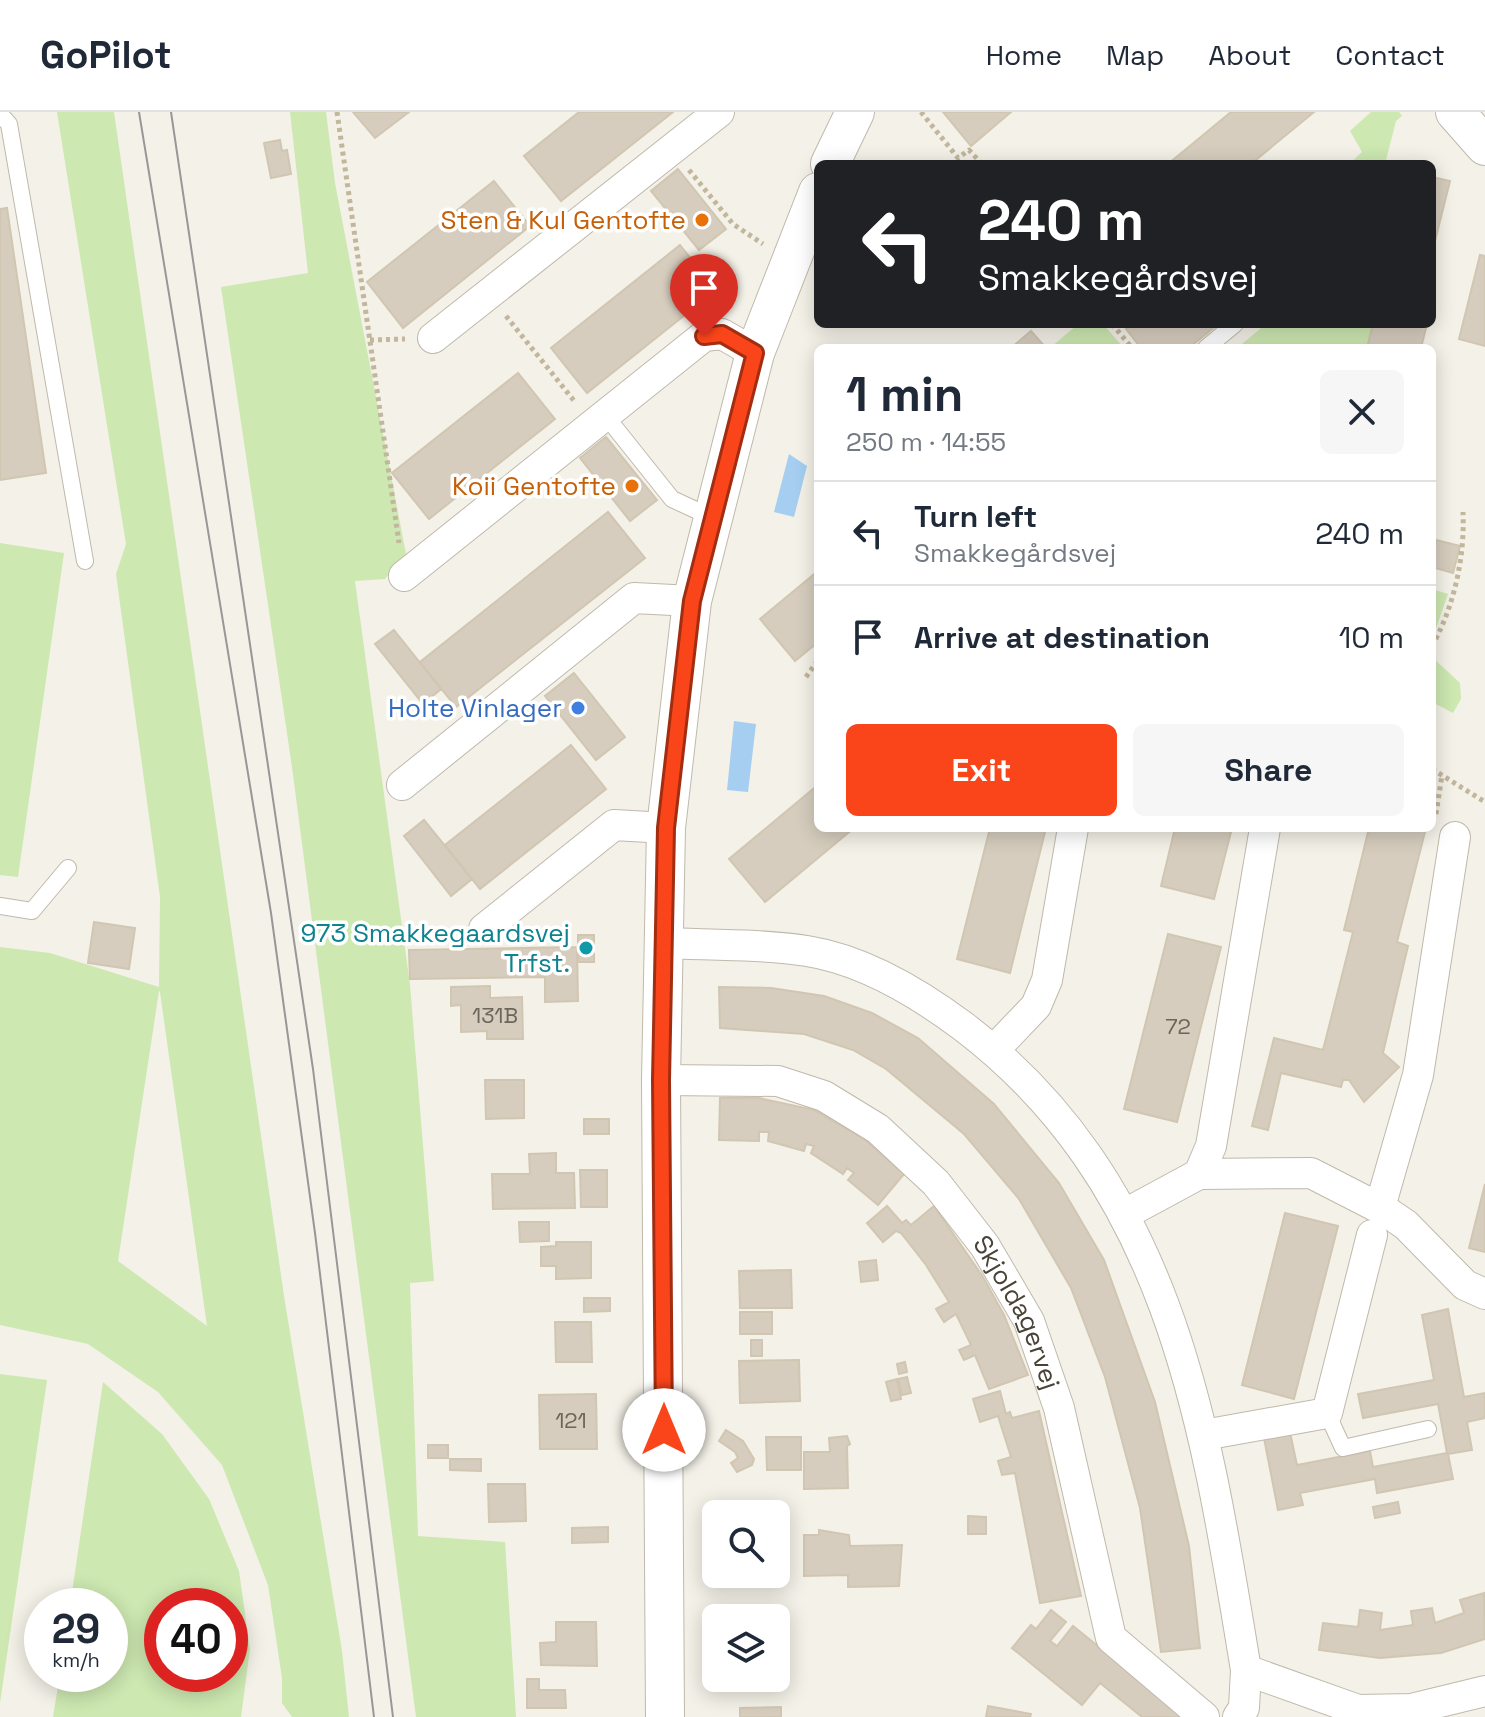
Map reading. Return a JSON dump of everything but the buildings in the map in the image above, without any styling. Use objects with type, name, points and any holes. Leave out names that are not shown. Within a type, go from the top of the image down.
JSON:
[{"type":"street","points":[[433,338],[719,112]]},
{"type":"street","points":[[832,160],[855,112]]},
{"type":"street","points":[[1455,112],[1485,146]]},
{"type":"street","points":[[665,1717],[661,1080],[666,828],[692,601],[755,353],[814,202]]},
{"type":"street","points":[[404,576],[704,336],[722,334],[755,353]]},
{"type":"street","points":[[402,785],[634,598],[692,601]]},
{"type":"street","points":[[484,929],[614,825],[666,828]]},
{"type":"street","points":[[994,1050],[1036,1006],[1047,980],[1072,832]]},
{"type":"street","points":[[1199,1174],[1211,1146],[1264,832]]},
{"type":"street","points":[[1204,1435],[1327,1413],[1376,1221],[1418,1075],[1455,837]]},
{"type":"street","points":[[662,943],[809,951],[874,973],[937,1007],[994,1050],[1042,1098],[1081,1145],[1125,1214],[1161,1292],[1204,1435],[1246,1670],[1244,1708],[1238,1717]]},
{"type":"street","name":"Skjoldagervej","points":[[661,1080],[778,1081],[824,1096],[878,1129],[936,1183],[985,1246],[1029,1321],[1059,1408],[1111,1638],[1204,1717]]},
{"type":"street","points":[[1125,1214],[1199,1174],[1311,1173],[1376,1221],[1406,1225],[1465,1285],[1485,1294]]},
{"type":"street","points":[[1246,1670],[1358,1710],[1411,1709],[1485,1691]]},
{"type":"lane","points":[[0,114],[9,124],[85,561]]},
{"type":"lane","points":[[1211,344],[1230,328]]},
{"type":"lane","points":[[599,420],[672,499],[713,518]]},
{"type":"lane","points":[[0,906],[32,911],[68,868]]},
{"type":"lane","points":[[1327,1413],[1343,1448],[1428,1429]]},
{"type":"path","points":[[337,112],[404,576]]},
{"type":"path","points":[[921,112],[958,158],[969,150],[978,160]]},
{"type":"path","points":[[672,149],[733,224],[790,262]]},
{"type":"path","points":[[489,294],[599,420]]},
{"type":"path","points":[[1115,328],[1129,344]]},
{"type":"path","points":[[1436,637],[1449,608],[1464,540],[1463,512]]},
{"type":"path","points":[[806,677],[814,666]]},
{"type":"path","points":[[1436,771],[1485,802]]},
{"type":"green space","points":[[57,112],[114,112],[284,1296],[342,1651],[349,1717],[292,1717],[282,1703],[282,1678],[268,1585],[222,1465],[158,1392],[88,1344],[0,1325],[0,947],[50,953],[159,987],[160,897],[116,574],[126,544]],"holes":[[[160,992],[207,1326],[118,1261]]]},
{"type":"green space","points":[[290,112],[326,112],[335,183],[406,554],[385,579],[355,581],[410,985],[434,1281],[410,1283],[418,1536],[505,1542],[516,1717],[416,1717],[292,767],[221,287],[308,273]]},
{"type":"green space","points":[[1371,112],[1399,112],[1402,116],[1396,121],[1386,160],[1353,160],[1362,152],[1350,131]]},
{"type":"green space","points":[[1073,328],[1106,328],[1120,344],[1055,344]]},
{"type":"green space","points":[[1261,328],[1372,328],[1368,344],[1242,344]]},
{"type":"green space","points":[[0,543],[64,553],[18,877],[0,875]]},
{"type":"green space","points":[[1436,590],[1448,594],[1436,628]]},
{"type":"green space","points":[[1436,661],[1460,683],[1461,699],[1453,713],[1436,704]]},
{"type":"green space","points":[[0,1374],[47,1380],[0,1703]]},
{"type":"green space","points":[[103,1382],[162,1434],[209,1499],[239,1571],[241,1588],[144,1588],[144,1692],[244,1692],[241,1717],[53,1717],[57,1692],[128,1692],[128,1588],[73,1588]]},
{"type":"water","points":[[789,454],[807,466],[794,517],[774,512]]},
{"type":"water","points":[[734,721],[756,724],[748,792],[727,790]]},
{"type":"tram line","points":[[139,112],[271,913],[315,1233],[374,1717]]},
{"type":"tram line","points":[[171,112],[313,1069],[393,1717]]},
{"type":"place","name":"Sten & Kul Gentofte","points":[[702,220]]},
{"type":"place","name":"Koii Gentofte","points":[[632,486]]},
{"type":"place","name":"Holte Vinlager","points":[[578,708]]},
{"type":"place","name":"973 Smakkegaardsvej Trfst.","points":[[586,948]]},
{"type":"route","points":[[664,1430],[661,1080],[666,828],[692,601],[755,353],[722,334],[704,336]]}]
